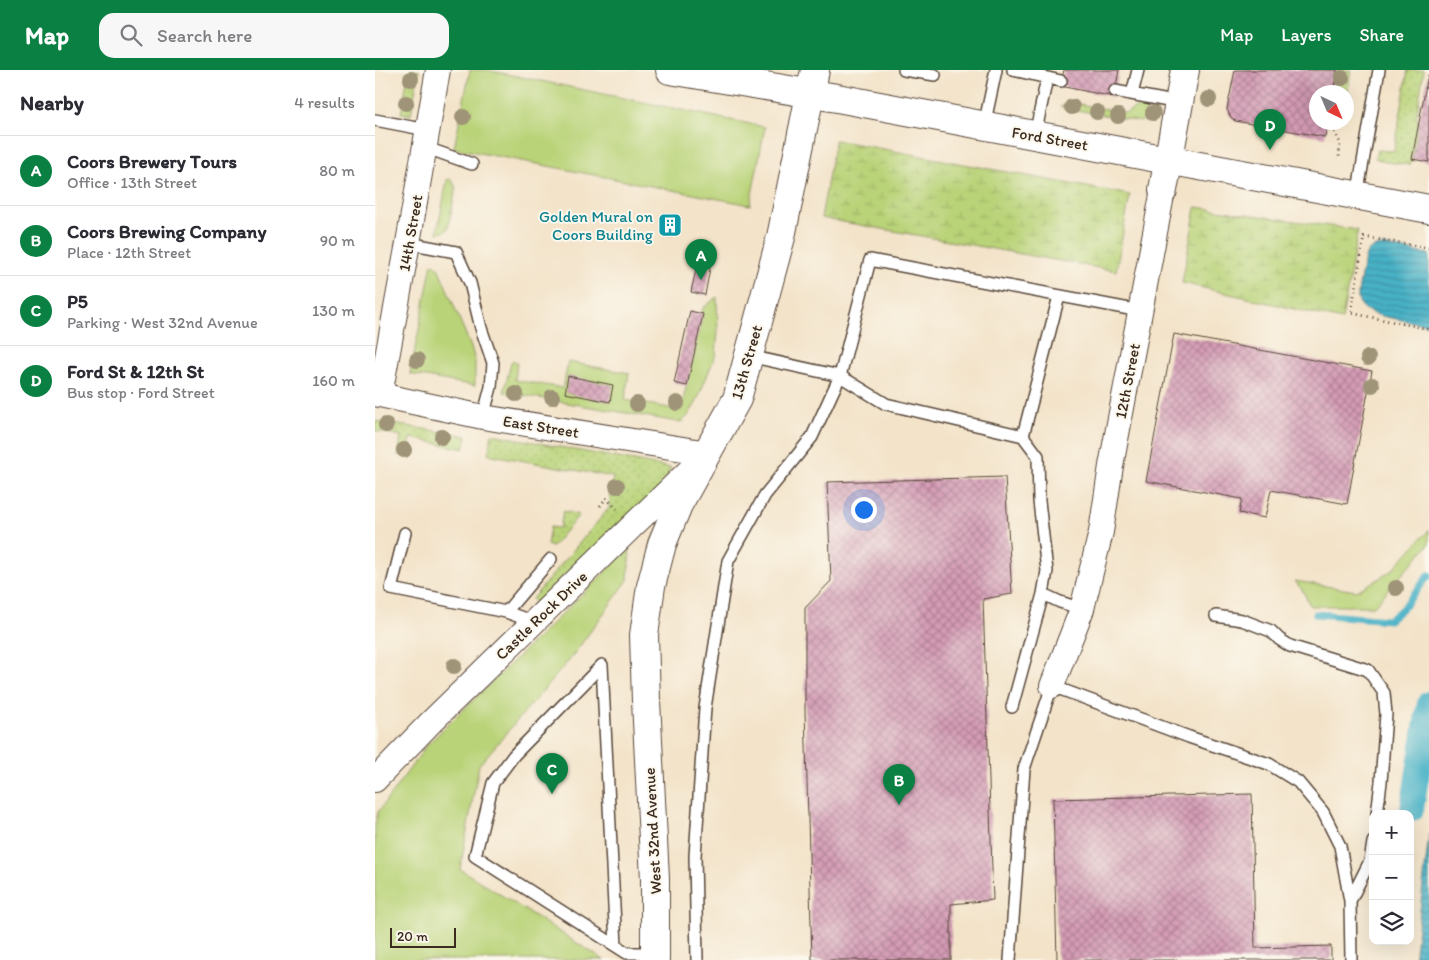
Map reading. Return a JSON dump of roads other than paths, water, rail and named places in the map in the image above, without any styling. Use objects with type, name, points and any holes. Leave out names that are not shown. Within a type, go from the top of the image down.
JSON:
[{"type":"street","name":"14th Street","points":[[377,394],[408,243],[438,70]]},
{"type":"street","name":"Ford Street","points":[[670,70],[813,82],[985,126],[1429,209]]},
{"type":"street","name":"12th Street","points":[[1052,686],[1082,608],[1101,532],[1111,466],[1185,70]]},
{"type":"street","name":"13th Street","points":[[645,701],[644,635],[651,586],[661,544],[678,505],[737,399],[781,237],[813,82]]},
{"type":"street","name":"East Street","points":[[377,394],[483,417],[708,453]]},
{"type":"street","name":"Castle Rock Drive","points":[[375,780],[431,722],[708,453]]},
{"type":"street","name":"West 32nd Avenue","points":[[645,701],[655,879],[655,957]]},
{"type":"lane","points":[[904,70],[935,75]]},
{"type":"lane","points":[[985,126],[996,70]]},
{"type":"lane","points":[[1017,70],[1061,81]]},
{"type":"lane","points":[[1131,94],[1138,70]]},
{"type":"lane","points":[[1357,196],[1379,70]]},
{"type":"lane","points":[[1035,135],[1047,78]]},
{"type":"lane","points":[[1115,91],[1179,103]]},
{"type":"lane","points":[[375,120],[426,138],[472,164]]},
{"type":"lane","points":[[408,243],[456,252],[469,283],[493,363],[491,387],[483,417]]},
{"type":"lane","points":[[697,960],[695,856],[705,708],[728,561],[765,494],[812,437],[841,376],[870,260],[1140,311]]},
{"type":"lane","points":[[1023,436],[1059,296]]},
{"type":"lane","points":[[748,355],[841,376],[887,404],[1023,436],[1038,456],[1039,501],[1047,571],[1043,594],[1012,708]]},
{"type":"lane","points":[[405,533],[391,589],[506,612],[534,622]]},
{"type":"lane","points":[[506,612],[551,559]]},
{"type":"lane","points":[[1043,594],[1060,602],[1082,608]]},
{"type":"lane","points":[[1216,616],[1242,620],[1271,631],[1290,646],[1368,670],[1384,693],[1386,714],[1378,810]]},
{"type":"lane","points":[[616,946],[602,665],[514,754],[493,783],[475,856],[616,946],[627,953],[655,957]]},
{"type":"lane","points":[[1009,960],[1024,769],[1052,686],[1189,737],[1269,764],[1298,782],[1323,812],[1340,846],[1350,901],[1351,960]]},
{"type":"lane","points":[[1350,901],[1370,861],[1371,855]]},
{"type":"water","points":[[1384,246],[1429,254],[1429,325],[1378,315],[1365,309],[1359,302],[1360,283],[1367,253],[1373,248]]},
{"type":"water","points":[[1429,834],[1429,960],[1414,960]]},
{"type":"waterway","points":[[1316,614],[1389,620],[1402,609],[1429,575]]},
{"type":"waterway","points":[[1412,809],[1429,703]]},
{"type":"place","name":"Ford St & 12th St","points":[[1270,150]]},
{"type":"place","name":"Golden Mural on Coors Building","points":[[670,225]]},
{"type":"place","name":"Coors Brewery Tours","points":[[701,280]]},
{"type":"place","name":"P5","points":[[552,794]]},
{"type":"place","name":"Coors Brewing Company","points":[[899,805]]}]
